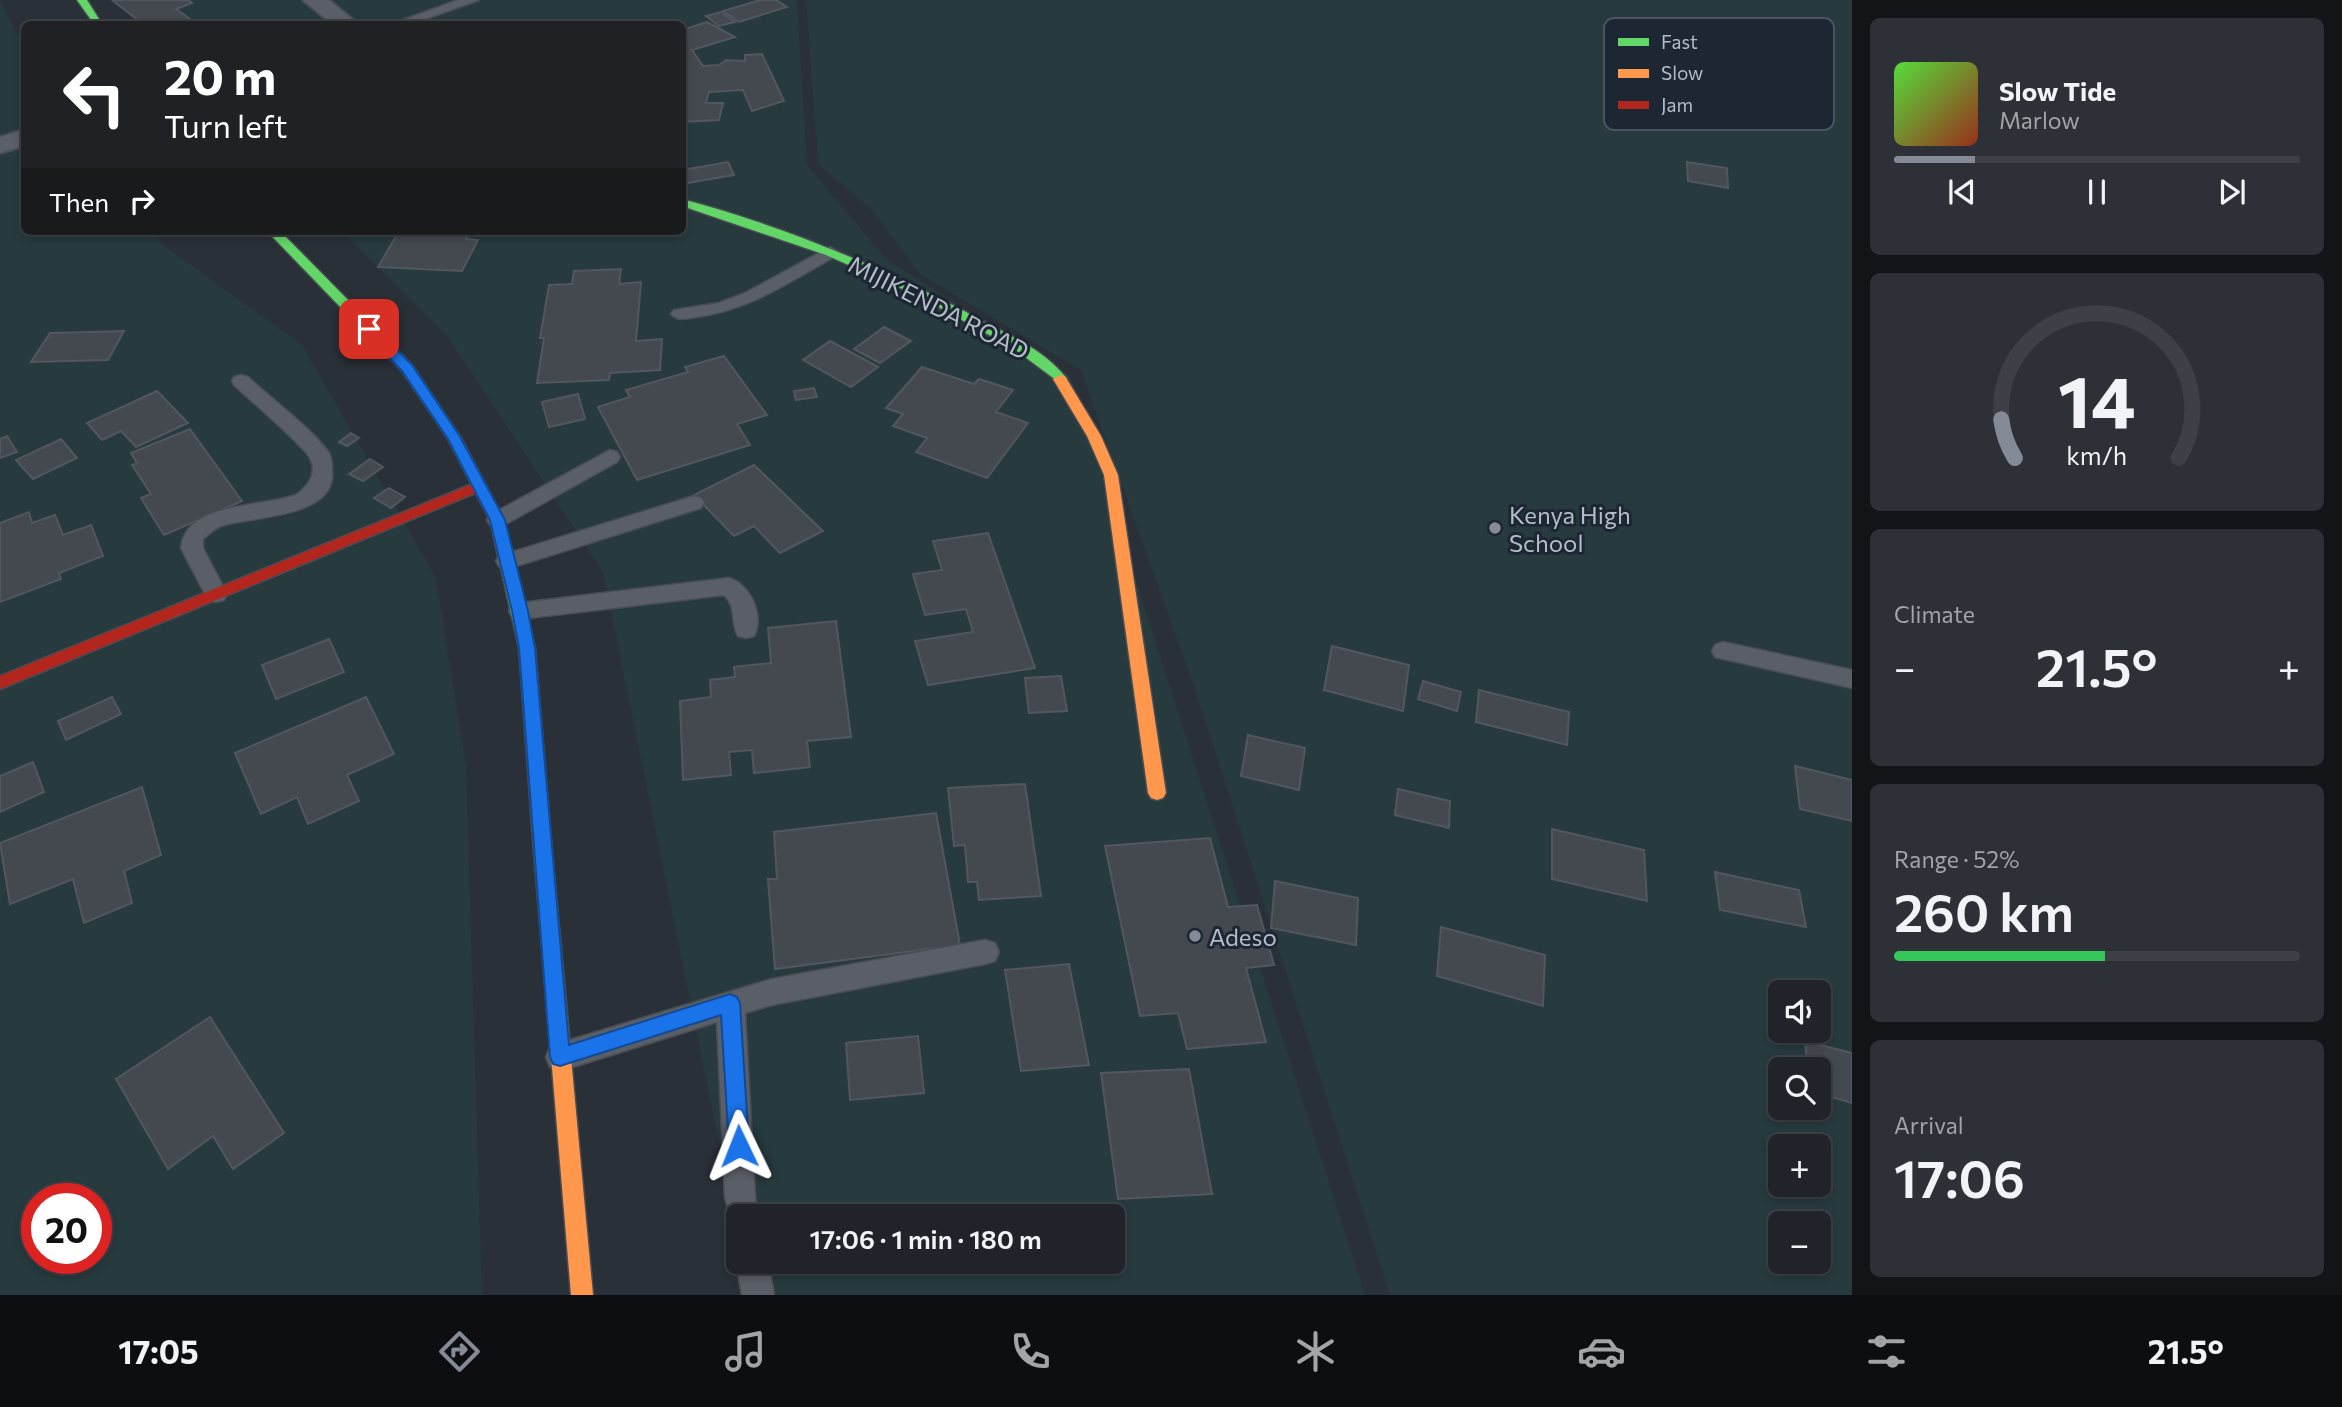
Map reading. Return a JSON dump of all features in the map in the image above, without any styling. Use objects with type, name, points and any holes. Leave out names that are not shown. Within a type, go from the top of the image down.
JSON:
[{"type":"street","points":[[82,0],[96,21]]},
{"type":"street","points":[[314,0],[342,21]]},
{"type":"street","points":[[0,145],[21,139]]},
{"type":"street","points":[[0,156],[21,151]]},
{"type":"street","name":"MIJIKENDA ROAD","points":[[686,203],[830,252],[920,292],[1018,345],[1041,360],[1060,378],[1094,436],[1111,475],[1157,793]]},
{"type":"street","points":[[277,235],[407,368],[454,438],[497,520],[527,648],[582,1295]]},
{"type":"street","points":[[0,683],[480,486]]},
{"type":"lane","points":[[408,21],[472,0]]},
{"type":"lane","points":[[680,314],[723,309],[751,297],[830,252]]},
{"type":"lane","points":[[216,594],[192,548],[194,536],[210,522],[297,504],[320,487],[325,470],[320,455],[242,381]]},
{"type":"lane","points":[[497,520],[610,457]]},
{"type":"lane","points":[[508,561],[694,503]]},
{"type":"lane","points":[[520,611],[729,586],[743,600],[746,630]]},
{"type":"lane","points":[[1723,651],[1852,679]]},
{"type":"lane","points":[[560,1057],[772,992],[985,952]]},
{"type":"lane","points":[[730,1003],[741,1204]]},
{"type":"lane","points":[[754,1274],[758,1295]]},
{"type":"green space","points":[[145,0],[797,0],[807,165],[887,260],[1070,375],[1365,1295],[751,1295],[747,1274],[1125,1274],[1125,1204],[731,1204],[603,572],[448,337],[345,235],[686,235],[686,21],[162,21]]},
{"type":"green space","name":"Kenya High School","points":[[806,0],[1852,0],[1852,1295],[1390,1295],[1194,686],[1081,370],[920,274],[872,210],[818,164]]},
{"type":"green space","points":[[0,1],[21,43],[21,235],[156,235],[163,245],[302,345],[436,578],[466,766],[482,1295],[0,1295]]},
{"type":"building","points":[[112,0],[188,0],[192,3],[176,9],[193,21],[139,21]]},
{"type":"building","points":[[760,0],[776,0],[787,7],[739,22],[723,11]]},
{"type":"building","points":[[721,12],[735,22],[719,26],[706,16]]},
{"type":"building","points":[[707,22],[735,37],[692,50],[703,66],[719,65],[726,60],[745,61],[745,55],[762,54],[784,101],[752,111],[743,90],[709,92],[706,103],[723,103],[719,120],[686,122],[686,29]]},
{"type":"building","points":[[728,162],[734,175],[686,183],[686,169]]},
{"type":"building","points":[[1687,162],[1727,168],[1728,188],[1688,181]]},
{"type":"building","points":[[397,235],[468,235],[466,239],[478,240],[462,271],[378,267]]},
{"type":"building","points":[[621,269],[619,284],[641,282],[636,341],[662,339],[660,370],[610,373],[609,380],[537,383],[544,338],[540,338],[549,285],[572,284],[574,271]]},
{"type":"building","points":[[884,327],[911,341],[880,363],[854,349]]},
{"type":"building","points":[[124,331],[108,360],[31,362],[50,333]]},
{"type":"building","points":[[830,341],[878,367],[851,387],[803,360]]},
{"type":"building","points":[[724,356],[767,415],[737,424],[750,445],[637,480],[598,407],[630,397],[626,390],[688,372],[685,367]]},
{"type":"building","points":[[922,367],[974,384],[979,379],[1013,390],[996,412],[1028,423],[987,478],[916,452],[927,438],[893,426],[903,414],[886,408]]},
{"type":"building","points":[[814,388],[817,397],[796,400],[794,391]]},
{"type":"building","points":[[157,391],[188,423],[136,447],[121,431],[102,440],[87,423]]},
{"type":"building","points":[[578,394],[585,419],[549,427],[542,402]]},
{"type":"building","points":[[190,429],[242,501],[164,535],[141,498],[151,494],[132,465],[137,463],[131,453]]},
{"type":"building","points":[[351,433],[359,438],[347,446],[339,442]]},
{"type":"building","points":[[7,436],[17,452],[0,458],[0,439]]},
{"type":"building","points":[[61,439],[77,458],[33,479],[16,460]]},
{"type":"building","points":[[370,459],[383,467],[363,481],[349,474]]},
{"type":"building","points":[[754,465],[823,531],[780,553],[754,526],[734,536],[694,495]]},
{"type":"building","points":[[389,488],[405,497],[391,508],[374,498]]},
{"type":"building","points":[[29,512],[32,523],[55,515],[63,535],[91,525],[103,556],[59,573],[61,579],[0,602],[0,523]]},
{"type":"building","points":[[988,533],[1035,668],[928,685],[915,641],[973,632],[966,609],[925,615],[913,574],[942,570],[933,541]]},
{"type":"building","points":[[836,621],[851,737],[807,741],[810,767],[754,773],[752,750],[729,752],[731,775],[683,780],[680,701],[711,697],[710,680],[735,677],[734,667],[771,663],[768,628]]},
{"type":"building","points":[[329,639],[344,672],[276,699],[262,665]]},
{"type":"building","points":[[1332,646],[1409,665],[1403,711],[1324,690]]},
{"type":"building","points":[[1061,676],[1067,711],[1029,713],[1025,678]]},
{"type":"building","points":[[1423,681],[1461,692],[1457,711],[1418,699]]},
{"type":"building","points":[[1479,690],[1569,712],[1567,745],[1476,722]]},
{"type":"building","points":[[112,697],[121,714],[66,740],[58,721]]},
{"type":"building","points":[[366,697],[394,754],[347,775],[359,801],[308,824],[297,797],[261,814],[235,753]]},
{"type":"building","points":[[1248,735],[1305,748],[1299,790],[1241,776]]},
{"type":"building","points":[[33,762],[44,792],[0,812],[0,776]]},
{"type":"building","points":[[1795,766],[1852,780],[1852,821],[1800,809]]},
{"type":"building","points":[[1025,784],[1041,896],[979,900],[977,882],[968,882],[965,845],[954,846],[948,788]]},
{"type":"building","points":[[142,787],[161,855],[124,871],[132,903],[84,923],[73,879],[10,904],[0,843]]},
{"type":"building","points":[[1398,789],[1450,801],[1449,828],[1395,815]]},
{"type":"building","points":[[936,813],[960,945],[775,969],[768,879],[777,879],[774,832]]},
{"type":"building","points":[[1552,829],[1644,850],[1647,901],[1552,879]]},
{"type":"building","name":"Adeso","points":[[1210,838],[1228,907],[1257,905],[1274,965],[1246,968],[1266,1042],[1187,1049],[1178,1013],[1140,1016],[1105,846]]},
{"type":"building","points":[[1715,872],[1799,890],[1806,927],[1720,910]]},
{"type":"building","points":[[1275,881],[1358,898],[1356,945],[1271,928]]},
{"type":"building","points":[[1441,927],[1545,955],[1543,1006],[1437,976]]},
{"type":"building","points":[[1069,964],[1089,1065],[1021,1071],[1005,970]]},
{"type":"building","points":[[210,1017],[284,1133],[233,1169],[213,1136],[168,1169],[116,1079]]},
{"type":"building","points":[[918,1036],[924,1093],[850,1100],[846,1043]]},
{"type":"building","points":[[1805,1043],[1852,1053],[1852,1103],[1831,1097],[1831,1057],[1807,1057]]},
{"type":"building","points":[[1189,1069],[1212,1194],[1118,1199],[1101,1073]]},
{"type":"traffic: fast","points":[[82,0],[96,21]]},
{"type":"traffic: fast","points":[[686,203],[830,252],[920,292],[1018,345],[1041,360],[1060,379]]},
{"type":"traffic: fast","points":[[277,235],[407,368],[454,438],[497,520],[527,648],[543,852]]},
{"type":"traffic: slow","points":[[1060,379],[1094,436],[1111,475],[1157,793]]},
{"type":"traffic: slow","points":[[543,852],[582,1295]]},
{"type":"traffic: jam","points":[[0,683],[480,486]]},
{"type":"place","name":"Kenya High School","points":[[1495,528]]},
{"type":"place","name":"Adeso","points":[[1195,936]]},
{"type":"route","points":[[369,329],[407,368],[454,438],[497,520],[527,648],[560,1057],[730,1003],[739,1146]]}]
